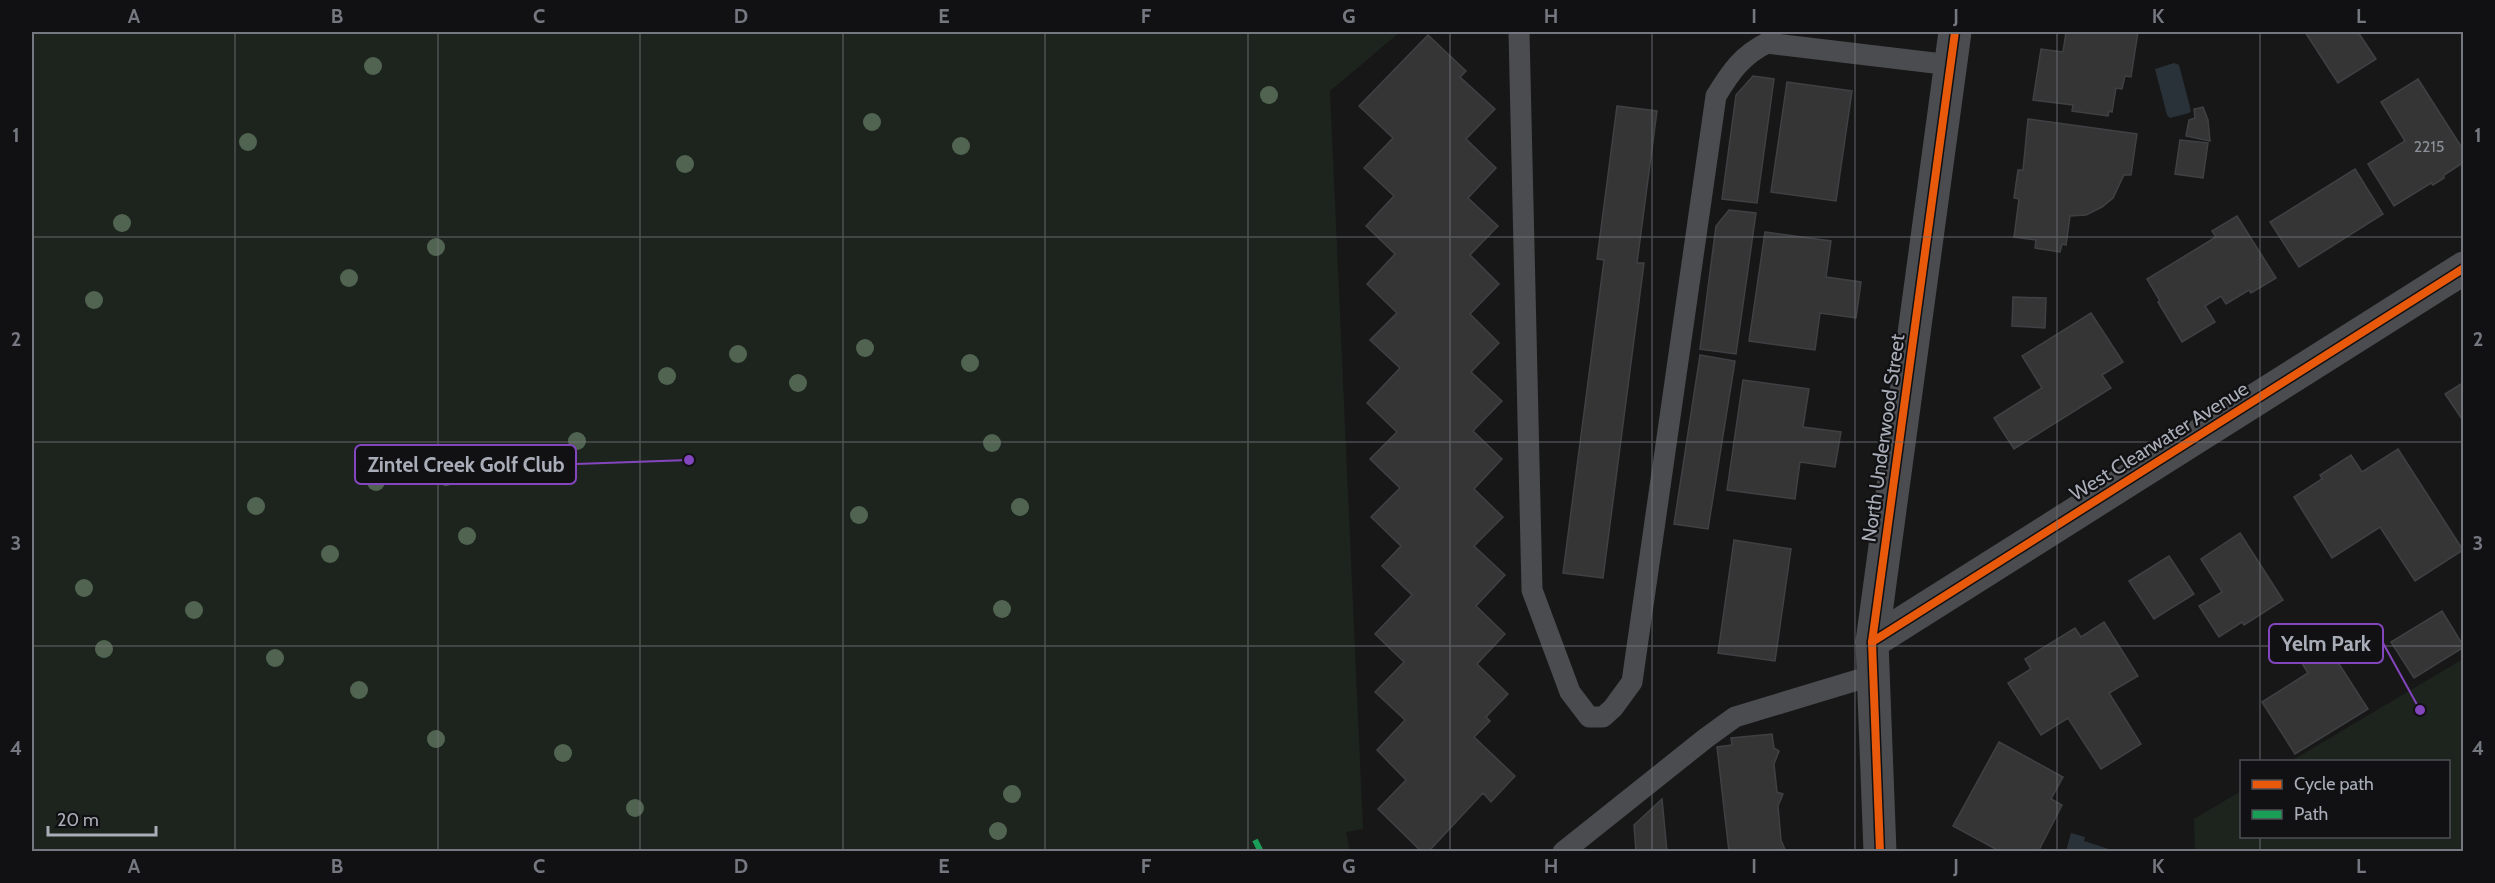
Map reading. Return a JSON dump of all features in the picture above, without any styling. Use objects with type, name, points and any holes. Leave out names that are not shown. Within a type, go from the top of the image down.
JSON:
[{"type":"street","name":"North Underwood Street","points":[[1880,852],[1872,642],[1955,32]]},
{"type":"street","name":"West Clearwater Avenue","points":[[1872,642],[2463,268]]},
{"type":"lane","points":[[1519,32],[1532,590],[1570,692],[1589,717],[1603,717],[1613,708],[1632,682],[1716,96],[1734,67],[1752,51],[1767,43],[1951,65]]},
{"type":"lane","points":[[1563,852],[1735,717],[1874,675]]},
{"type":"shaded area","points":[[32,32],[1400,32],[1330,91],[1363,829],[1346,832],[1350,851],[32,851]]},
{"type":"shaded area","points":[[2174,63],[2179,65],[2191,111],[2170,118],[2167,115],[2155,69]]},
{"type":"shaded area","points":[[2463,659],[2463,851],[2195,851],[2194,819],[2240,792],[2240,838],[2450,838],[2450,760],[2293,760]]},
{"type":"shaded area","points":[[2071,833],[2085,837],[2084,841],[2115,851],[2066,851]]},
{"type":"building","points":[[2066,32],[2138,32],[2131,77],[2125,76],[2122,89],[2116,88],[2112,112],[2109,111],[2108,116],[2072,111],[2073,105],[2033,100],[2041,49],[2063,52]]},
{"type":"building","points":[[2305,32],[2358,32],[2376,59],[2338,83]]},
{"type":"building","points":[[1428,35],[1466,71],[1460,77],[1495,109],[1466,139],[1496,168],[1468,198],[1498,226],[1470,255],[1499,284],[1470,314],[1499,343],[1471,372],[1502,401],[1473,431],[1502,459],[1474,489],[1503,517],[1474,546],[1505,575],[1476,606],[1505,634],[1477,664],[1508,694],[1486,717],[1490,721],[1474,737],[1515,776],[1491,802],[1483,793],[1428,852],[1422,852],[1378,809],[1406,780],[1377,750],[1405,720],[1375,692],[1404,662],[1375,634],[1412,595],[1382,566],[1401,546],[1371,517],[1400,488],[1370,459],[1397,432],[1367,403],[1400,368],[1370,340],[1397,313],[1367,284],[1395,254],[1366,226],[1394,196],[1364,168],[1393,138],[1359,106]]},
{"type":"building","points":[[1753,76],[1774,79],[1757,203],[1722,199],[1736,95]]},
{"type":"building","points":[[2418,79],[2464,151],[2464,162],[2433,185],[2431,183],[2394,206],[2368,164],[2405,141],[2381,102]]},
{"type":"building","points":[[1787,82],[1852,91],[1836,201],[1771,192]]},
{"type":"building","points":[[1617,106],[1657,111],[1637,263],[1644,263],[1603,578],[1563,573],[1604,260],[1597,259]]},
{"type":"building","points":[[2203,107],[2208,120],[2210,141],[2186,136],[2189,120],[2195,118],[2194,109]]},
{"type":"building","points":[[2028,119],[2137,134],[2131,175],[2124,175],[2113,198],[2102,207],[2086,215],[2070,216],[2066,245],[2062,244],[2060,252],[2035,248],[2036,240],[2014,237],[2019,199],[2014,198],[2018,170],[2023,170]]},
{"type":"building","points":[[2180,140],[2208,143],[2203,178],[2175,174]]},
{"type":"building","points":[[2355,169],[2383,214],[2299,267],[2270,222]]},
{"type":"building","points":[[1729,210],[1756,213],[1736,354],[1700,349],[1716,226]]},
{"type":"building","points":[[2237,216],[2276,278],[2251,293],[2249,290],[2226,304],[2221,296],[2205,306],[2215,322],[2182,342],[2147,279],[2216,237],[2212,231]]},
{"type":"building","points":[[1765,232],[1831,241],[1826,277],[1861,282],[1856,318],[1820,313],[1815,350],[1749,341]]},
{"type":"building","points":[[2013,297],[2046,298],[2045,328],[2012,326]]},
{"type":"building","points":[[2091,313],[2123,362],[2102,375],[2111,388],[2014,449],[1994,418],[2042,388],[2022,356]]},
{"type":"building","points":[[1700,355],[1735,361],[1708,529],[1674,524]]},
{"type":"building","points":[[1743,380],[1809,389],[1803,427],[1841,432],[1835,467],[1800,462],[1795,499],[1727,490]]},
{"type":"building","points":[[2464,382],[2464,422],[2445,394]]},
{"type":"building","points":[[2398,449],[2463,550],[2415,581],[2380,527],[2332,558],[2294,497],[2322,479],[2320,475],[2351,455],[2362,472]]},
{"type":"building","points":[[2240,533],[2283,600],[2244,625],[2242,622],[2219,637],[2199,606],[2222,592],[2201,559]]},
{"type":"building","points":[[1734,540],[1791,549],[1775,661],[1718,653]]},
{"type":"building","points":[[2169,556],[2194,594],[2154,619],[2129,581]]},
{"type":"building","points":[[2442,611],[2464,647],[2414,678],[2391,642]]},
{"type":"building","points":[[2104,622],[2138,676],[2109,693],[2141,744],[2101,769],[2068,718],[2041,735],[2008,683],[2031,669],[2025,659],[2075,628],[2081,637]]},
{"type":"building","points":[[2323,639],[2368,709],[2295,754],[2262,702],[2308,673],[2297,655]]},
{"type":"building","points":[[1772,734],[1774,748],[1779,751],[1774,764],[1777,792],[1783,794],[1778,806],[1781,840],[1786,852],[1729,852],[1717,747],[1732,745],[1731,738]]},
{"type":"building","points":[[1999,742],[2063,777],[2051,799],[2062,805],[2038,852],[2001,852],[1953,826]]},
{"type":"building","points":[[1662,799],[1667,852],[1636,852],[1634,825]]},
{"type":"marked path","points":[[1255,840],[1261,852]]},
{"type":"cycle path","points":[[1880,852],[1872,642],[1955,32]]},
{"type":"cycle path","points":[[1872,642],[2464,268]]},
{"type":"place","name":"Zintel Creek Golf Club","points":[[689,460]]},
{"type":"place","name":"Yelm Park","points":[[2420,710]]}]
